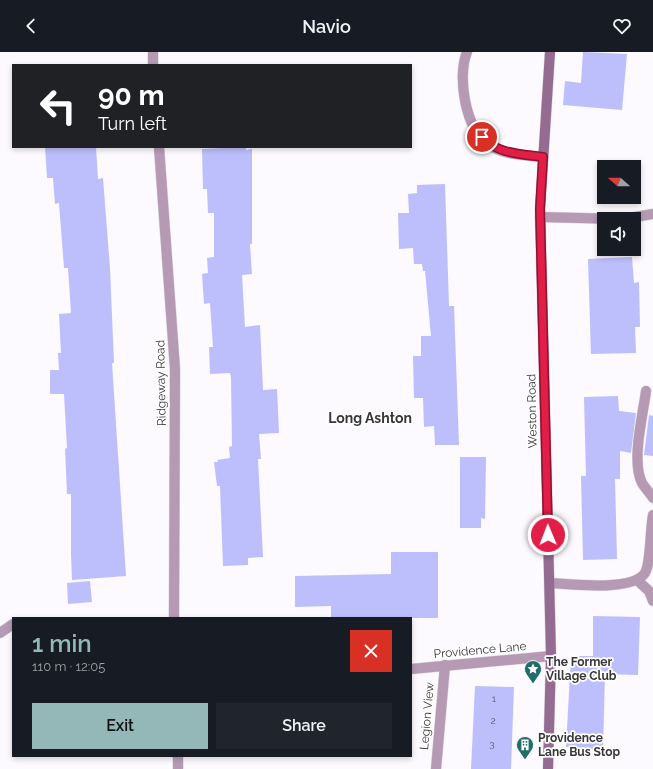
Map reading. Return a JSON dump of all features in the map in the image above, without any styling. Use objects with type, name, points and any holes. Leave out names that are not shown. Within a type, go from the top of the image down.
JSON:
[{"type":"street","points":[[153,52],[154,64]]},
{"type":"street","points":[[468,52],[462,82],[474,128],[489,145],[511,153],[543,157]]},
{"type":"street","name":"Weston Road","points":[[548,769],[551,656],[550,583],[540,217],[550,52]]},
{"type":"street","name":"Ridgeway Road","points":[[159,148],[176,369],[174,617]]},
{"type":"street","points":[[641,216],[653,214]]},
{"type":"street","points":[[540,217],[597,218]]},
{"type":"street","points":[[646,391],[638,454],[638,471],[642,483],[653,498]]},
{"type":"street","points":[[550,583],[615,585],[637,580],[645,572],[653,515]]},
{"type":"street","points":[[637,580],[649,591],[653,601]]},
{"type":"street","points":[[0,633],[12,625]]},
{"type":"street","name":"Providence Lane","points":[[412,669],[551,656]]},
{"type":"street","name":"Legion View","points":[[436,769],[445,666]]},
{"type":"street","points":[[178,757],[178,769]]},
{"type":"building","points":[[583,52],[627,54],[622,110],[563,105],[565,81],[581,83]]},
{"type":"building","points":[[45,148],[96,148],[98,179],[103,178],[110,268],[114,363],[112,363],[126,576],[72,580],[71,494],[67,494],[65,449],[67,448],[64,394],[50,394],[50,370],[59,370],[58,353],[61,353],[59,314],[71,313],[68,268],[64,268],[59,203],[55,204],[53,178],[47,178]]},
{"type":"building","points":[[202,149],[252,149],[252,244],[250,244],[252,274],[242,275],[245,327],[260,325],[263,390],[277,389],[279,433],[259,434],[261,459],[258,459],[263,557],[248,558],[248,565],[223,566],[220,486],[217,486],[214,462],[218,462],[217,460],[230,458],[229,447],[232,446],[231,378],[230,373],[210,374],[209,347],[213,347],[210,303],[204,304],[202,274],[208,273],[207,258],[214,257],[214,213],[208,213],[207,189],[203,189]]},
{"type":"building","points":[[445,184],[449,306],[454,306],[459,445],[435,445],[434,426],[424,427],[423,398],[414,398],[413,356],[421,356],[421,336],[431,336],[425,271],[423,271],[422,264],[414,264],[413,248],[399,249],[398,213],[409,213],[408,194],[417,193],[417,185]]},
{"type":"building","points":[[632,257],[634,283],[639,282],[640,327],[635,327],[636,353],[591,354],[588,259]]},
{"type":"building","points":[[618,396],[619,411],[636,413],[631,453],[620,451],[620,479],[615,479],[617,559],[583,560],[581,476],[586,476],[584,397]]},
{"type":"building","points":[[649,415],[653,416],[653,456],[644,455]]},
{"type":"building","points":[[460,457],[486,457],[485,519],[481,518],[481,528],[460,528]]},
{"type":"building","points":[[391,552],[438,552],[438,618],[331,617],[331,606],[295,607],[295,576],[391,574]]},
{"type":"building","points":[[90,581],[92,602],[68,604],[67,583]]},
{"type":"building","points":[[593,616],[640,617],[638,675],[605,674],[603,750],[566,747],[571,656],[593,656]]},
{"type":"building","points":[[475,686],[514,687],[511,769],[471,769]]},
{"type":"place","name":"The Former Village Club","points":[[533,684]]},
{"type":"place","name":"Providence Lane Bus Stop","points":[[525,760]]},
{"type":"district","name":"Long Ashton","points":[[370,418]]},
{"type":"route","points":[[482,137],[489,145],[511,153],[543,157],[540,209],[548,535]]}]
